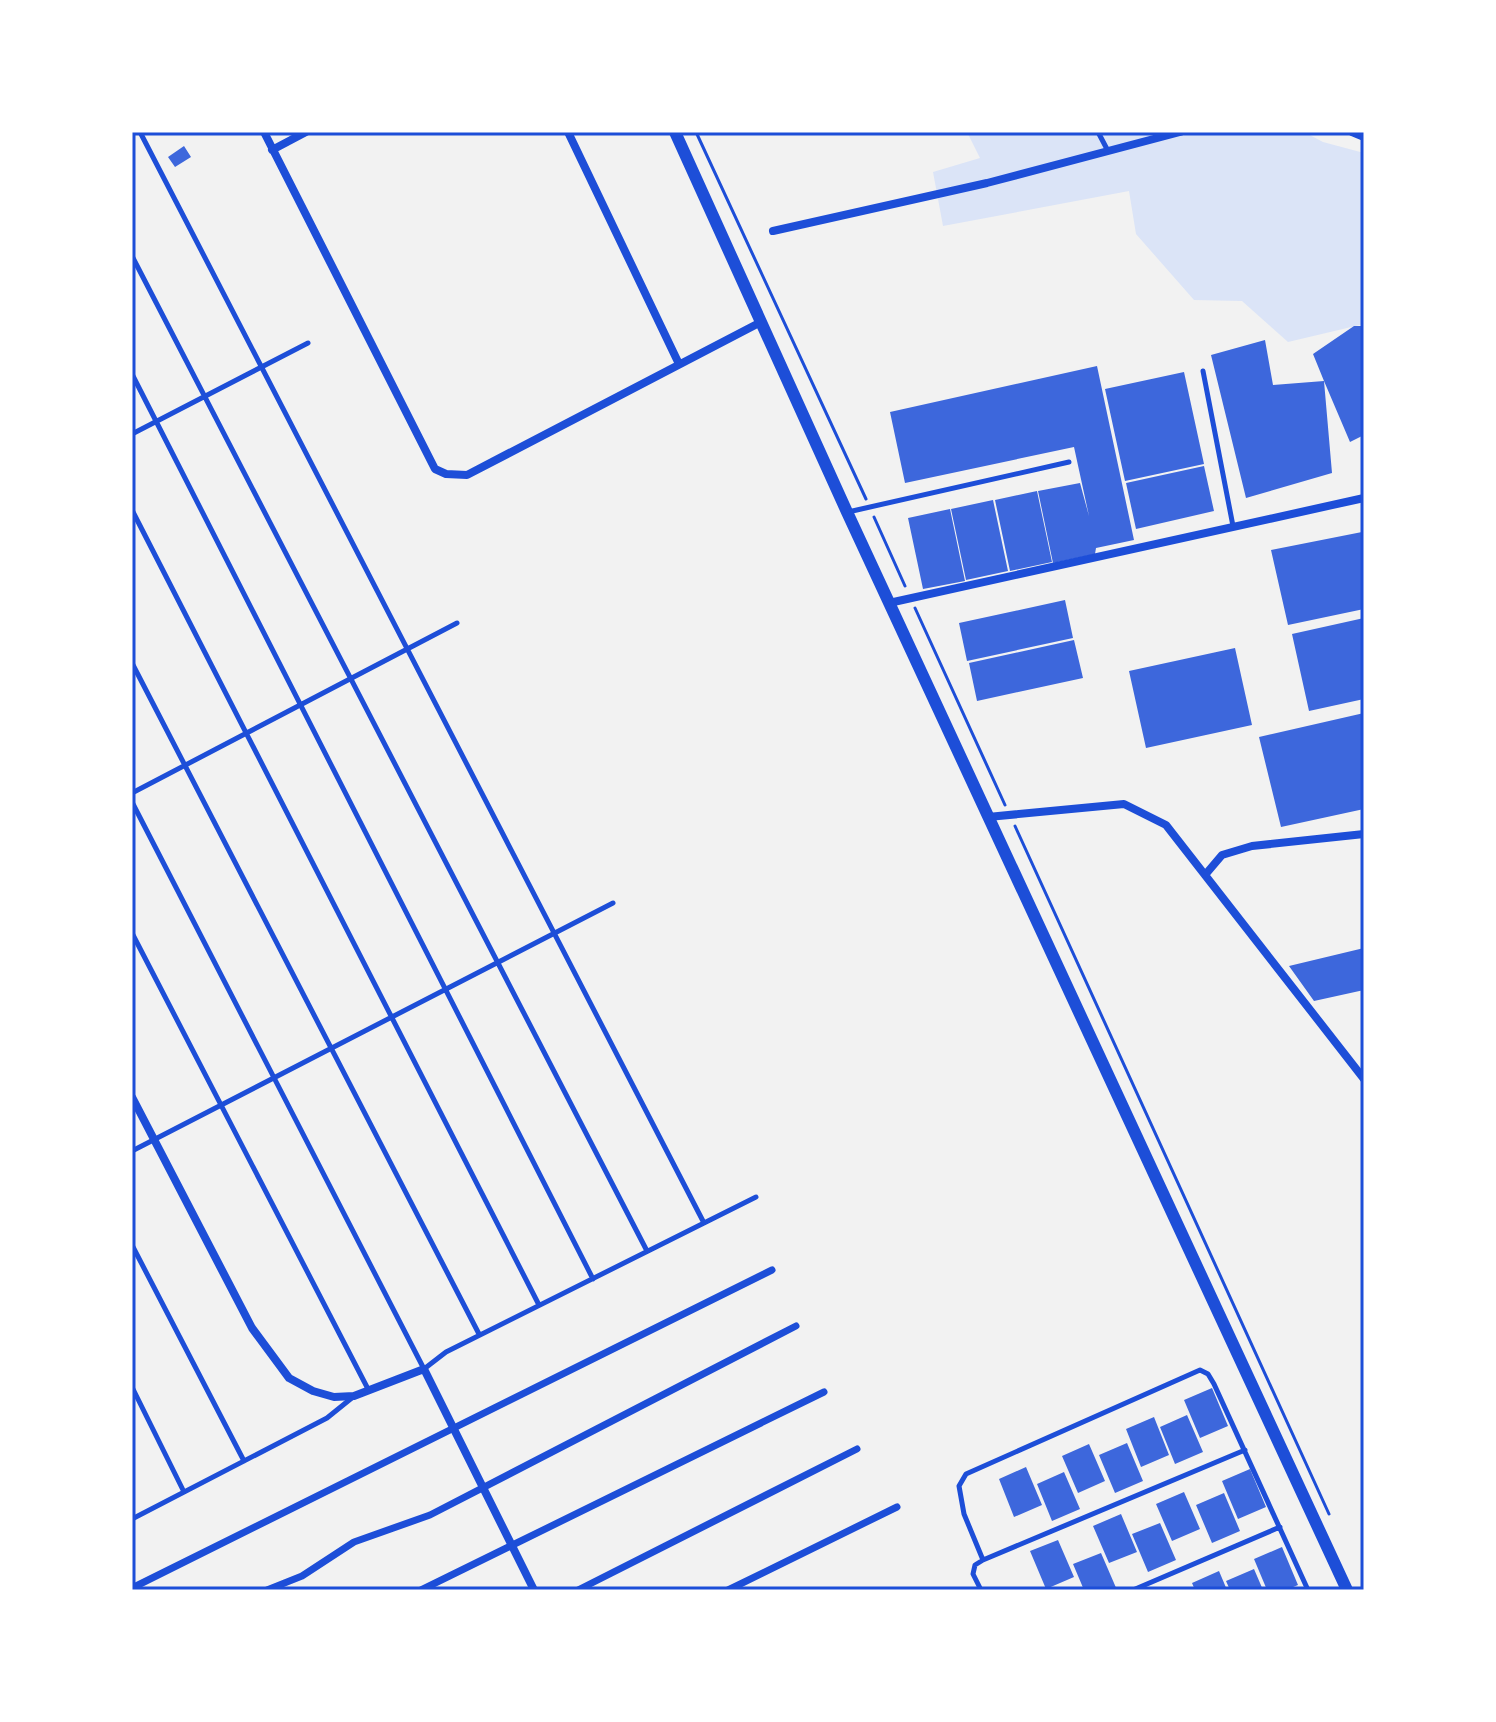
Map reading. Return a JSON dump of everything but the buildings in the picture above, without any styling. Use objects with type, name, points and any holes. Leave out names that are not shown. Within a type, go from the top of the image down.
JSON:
[{"type":"street","points":[[264,132],[435,469],[446,474],[467,475],[761,322]]},
{"type":"street","points":[[272,150],[306,132]]},
{"type":"street","points":[[568,132],[679,364]]},
{"type":"street","points":[[675,132],[847,512],[1347,1590]]},
{"type":"street","points":[[773,231],[987,183],[1108,152],[1147,136],[1180,132]]},
{"type":"street","points":[[1352,132],[1364,137]]},
{"type":"street","points":[[889,603],[1364,498]]},
{"type":"street","points":[[988,817],[1124,804],[1166,825],[1364,1079]]},
{"type":"street","points":[[1205,875],[1222,855],[1252,846],[1364,834]]},
{"type":"street","points":[[132,1097],[252,1328],[270,1355],[289,1378],[313,1391],[334,1397],[354,1396],[424,1369],[534,1590]]},
{"type":"street","points":[[132,1588],[772,1270]]},
{"type":"street","points":[[267,1590],[302,1576],[354,1542],[430,1515],[482,1485],[796,1326]]},
{"type":"street","points":[[421,1590],[824,1392]]},
{"type":"street","points":[[578,1590],[857,1449]]},
{"type":"street","points":[[728,1590],[897,1507]]},
{"type":"lane","points":[[140,132],[704,1223]]},
{"type":"lane","points":[[1098,132],[1108,152]]},
{"type":"lane","points":[[132,256],[647,1251]]},
{"type":"lane","points":[[132,434],[308,343]]},
{"type":"lane","points":[[1203,371],[1233,527]]},
{"type":"lane","points":[[132,374],[593,1279]]},
{"type":"lane","points":[[847,512],[1069,462]]},
{"type":"lane","points":[[132,510],[539,1305]]},
{"type":"lane","points":[[132,793],[457,623]]},
{"type":"lane","points":[[132,663],[479,1334]]},
{"type":"lane","points":[[132,802],[424,1369],[446,1352],[479,1334],[756,1197]]},
{"type":"lane","points":[[132,1151],[613,903]]},
{"type":"lane","points":[[132,933],[368,1389]]},
{"type":"lane","points":[[132,1245],[244,1461]]},
{"type":"lane","points":[[983,1560],[964,1514],[959,1486],[966,1474],[1200,1370],[1208,1374],[1308,1590]]},
{"type":"lane","points":[[132,1387],[184,1492]]},
{"type":"lane","points":[[132,1519],[327,1418],[354,1396]]},
{"type":"lane","points":[[981,1590],[973,1574],[975,1565],[983,1560],[1245,1450]]},
{"type":"lane","points":[[1133,1590],[1280,1527]]},
{"type":"path","points":[[696,132],[1331,1518]]},
{"type":"shaded area","points":[[967,132],[1304,132],[1323,142],[1364,153],[1364,324],[1288,342],[1242,301],[1194,300],[1136,234],[1129,191],[943,226],[933,172],[980,158]]}]
